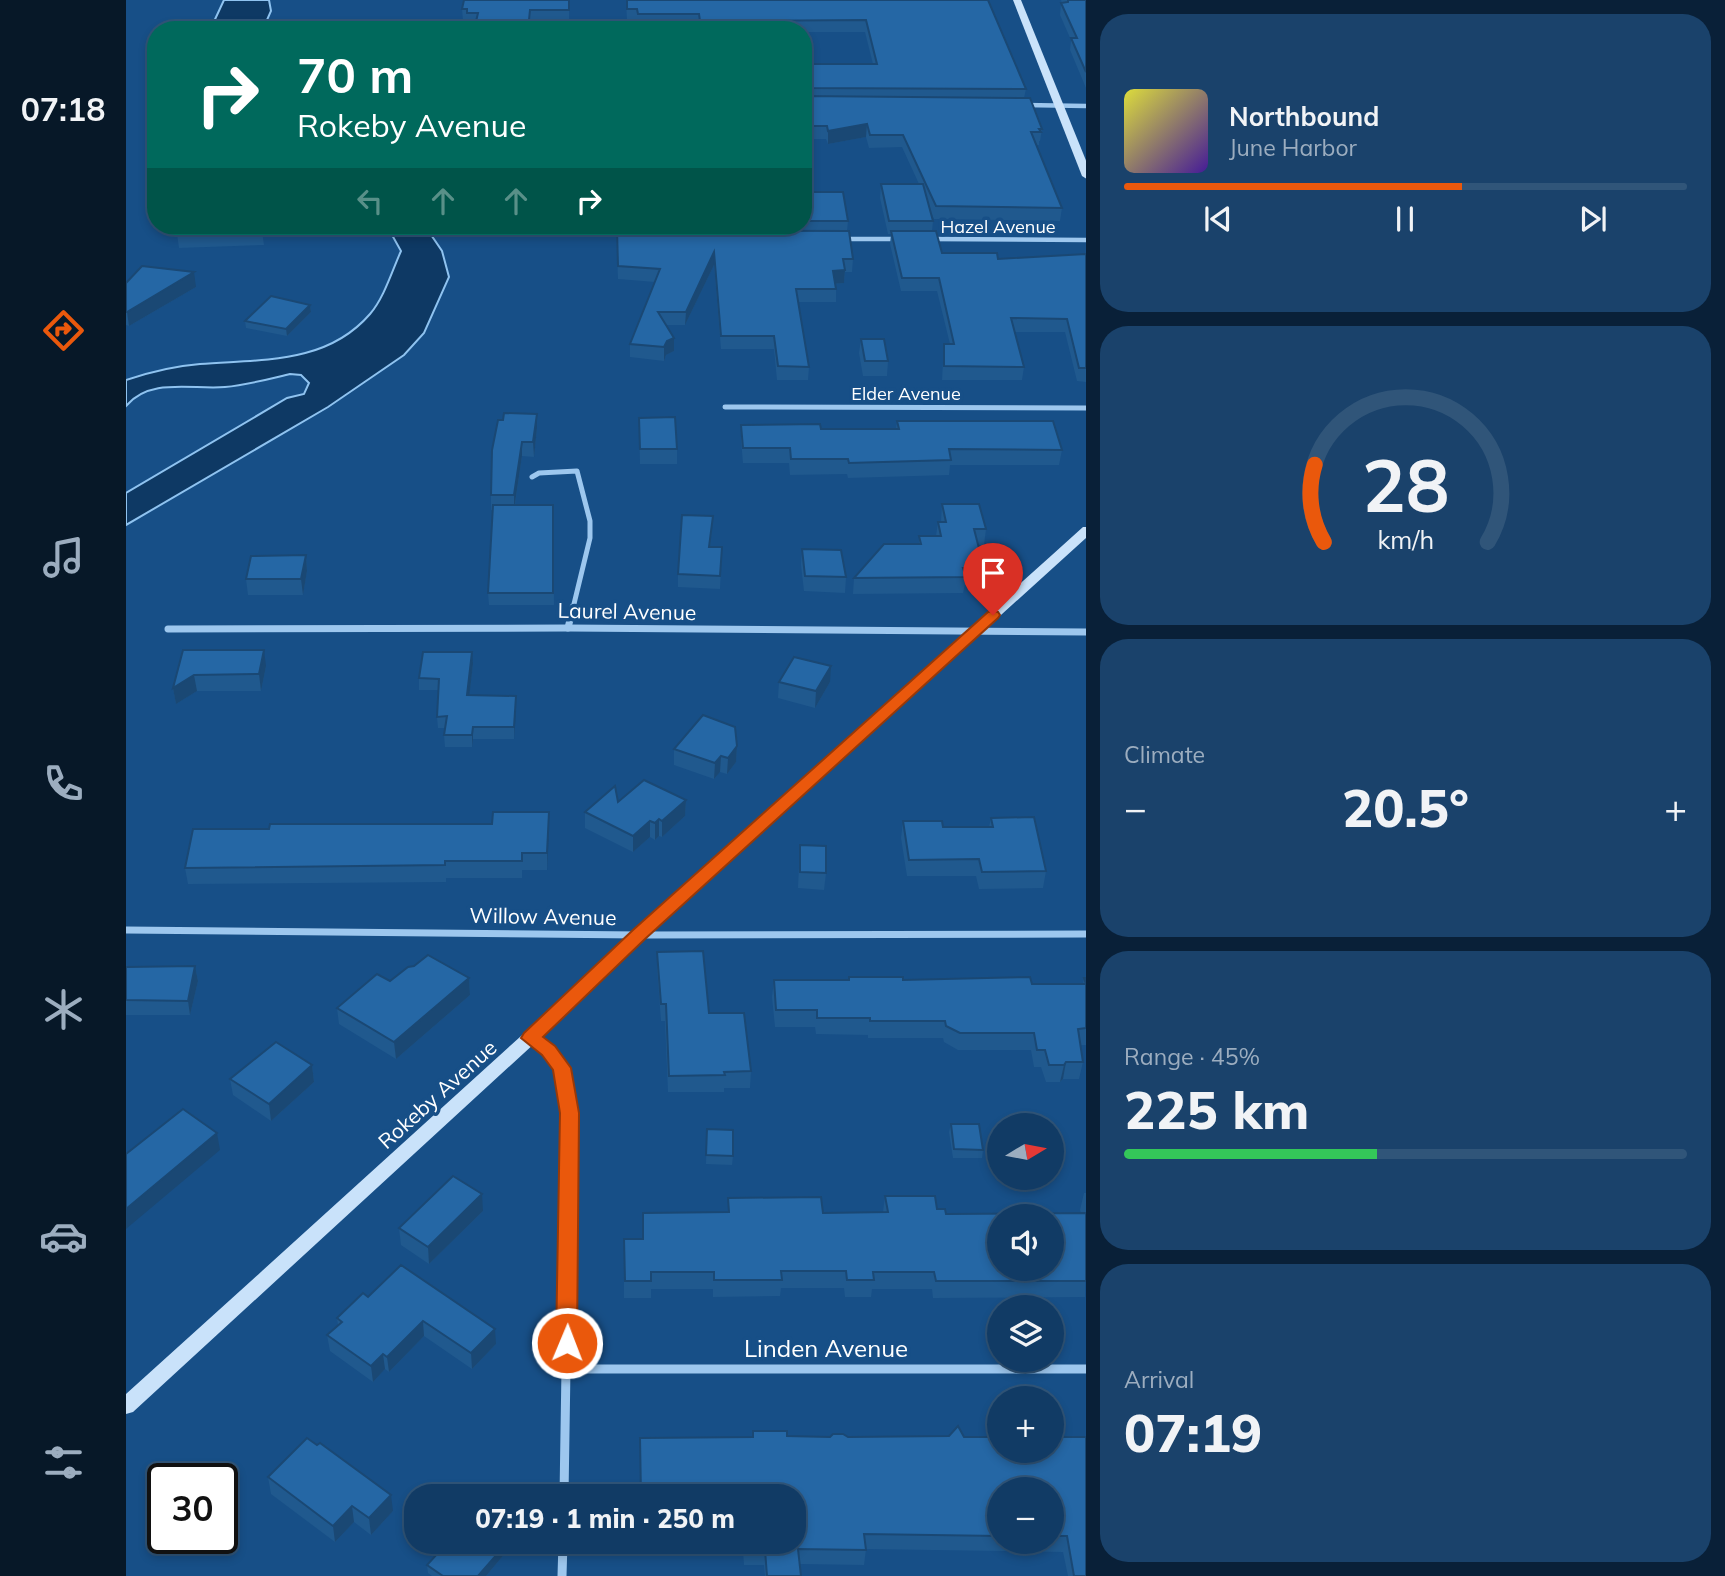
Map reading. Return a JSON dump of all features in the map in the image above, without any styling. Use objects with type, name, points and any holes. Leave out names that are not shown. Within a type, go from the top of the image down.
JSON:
[{"type":"street","points":[[1017,0],[1086,176]]},
{"type":"street","points":[[1010,105],[1086,106]]},
{"type":"street","points":[[839,239],[908,239]]},
{"type":"street","name":"Hazel Avenue","points":[[922,239],[1086,240]]},
{"type":"street","name":"Elder Avenue","points":[[725,407],[1086,408]]},
{"type":"street","points":[[532,477],[539,473],[577,471],[590,521],[590,538],[568,628]]},
{"type":"street","name":"Rokeby Avenue","points":[[126,1406],[530,1038],[639,935],[1086,530]]},
{"type":"street","name":"Laurel Avenue","points":[[168,629],[568,628],[1086,632]]},
{"type":"street","name":"Willow Avenue","points":[[126,930],[639,935],[1086,934]]},
{"type":"street","points":[[530,1038],[549,1050],[562,1068],[570,1113],[564,1484]]},
{"type":"street","name":"Linden Avenue","points":[[566,1369],[1086,1369]]},
{"type":"street","points":[[562,1576],[563,1554]]},
{"type":"water","points":[[224,0],[269,0],[271,11],[267,21],[214,21]]},
{"type":"water","points":[[392,235],[431,235],[442,251],[449,277],[424,333],[404,355],[328,407],[126,525],[126,493],[287,398],[304,394],[309,383],[301,375],[290,374],[225,387],[159,388],[136,397],[126,406],[126,380],[181,366],[291,356],[333,343],[353,331],[375,308],[401,251]]},
{"type":"building","points":[[464,0],[569,0],[569,10],[530,10],[529,21],[476,21],[478,13],[467,13],[467,9],[462,9]]},
{"type":"building","points":[[627,0],[988,0],[1026,89],[812,88],[812,64],[877,64],[866,20],[700,21],[699,14],[638,14],[637,9],[627,9]]},
{"type":"building","points":[[1068,0],[1086,0],[1086,72],[1071,38],[1077,38],[1061,3]]},
{"type":"building","points":[[812,96],[1030,98],[1042,129],[1039,129],[1041,132],[1031,132],[1062,208],[936,206],[903,135],[870,135],[867,124],[828,131],[827,126],[812,126]]},
{"type":"building","points":[[881,184],[923,184],[933,221],[889,221]]},
{"type":"building","points":[[812,192],[843,192],[848,221],[812,221]]},
{"type":"building","points":[[812,231],[849,231],[853,259],[843,259],[845,270],[833,271],[836,289],[796,289],[809,367],[778,366],[774,336],[721,336],[714,252],[686,312],[658,312],[674,338],[667,341],[664,347],[630,344],[660,269],[618,266],[617,235],[812,235]]},
{"type":"building","points":[[891,231],[936,231],[942,253],[997,253],[998,259],[1086,254],[1086,368],[1079,368],[1067,319],[1011,318],[1024,367],[944,366],[944,344],[954,344],[939,278],[902,278]]},
{"type":"building","points":[[142,266],[194,272],[126,312],[126,283]]},
{"type":"building","points":[[271,296],[310,305],[286,329],[245,321]]},
{"type":"building","points":[[861,339],[884,339],[888,361],[865,361]]},
{"type":"building","points":[[504,413],[537,414],[533,442],[522,442],[514,495],[491,495],[492,450],[498,420],[503,420]]},
{"type":"building","points":[[675,417],[677,449],[640,449],[639,418]]},
{"type":"building","points":[[897,421],[1053,421],[1062,450],[949,449],[951,460],[849,463],[848,459],[791,459],[790,448],[743,448],[741,425],[820,424],[821,429],[899,429]]},
{"type":"building","points":[[942,504],[979,504],[986,529],[974,529],[982,560],[977,561],[979,568],[963,568],[966,577],[854,578],[884,544],[921,544],[919,536],[941,536],[938,522],[946,522]]},
{"type":"building","points":[[493,505],[553,505],[553,593],[488,593]]},
{"type":"building","points":[[682,515],[713,516],[709,547],[722,547],[720,576],[678,574]]},
{"type":"building","points":[[802,549],[841,550],[846,577],[805,576]]},
{"type":"building","points":[[306,555],[301,579],[246,579],[251,556]]},
{"type":"building","points":[[183,650],[264,650],[259,674],[194,675],[173,688]]},
{"type":"building","points":[[423,652],[472,652],[467,695],[516,696],[514,727],[473,727],[472,735],[444,735],[447,716],[437,717],[439,679],[419,678]]},
{"type":"building","points":[[794,657],[831,666],[816,691],[779,682]]},
{"type":"building","points":[[703,715],[735,727],[737,746],[728,758],[721,756],[715,763],[674,749]]},
{"type":"building","points":[[644,780],[686,800],[662,821],[650,821],[633,836],[585,812],[615,786],[618,802]]},
{"type":"building","points":[[493,812],[549,812],[547,853],[522,853],[522,861],[445,861],[445,865],[185,868],[193,829],[269,829],[270,824],[492,824]]},
{"type":"building","points":[[1034,817],[1046,871],[982,872],[979,859],[909,860],[903,821],[942,821],[943,827],[993,827],[991,818]]},
{"type":"building","points":[[800,845],[826,846],[826,873],[800,872]]},
{"type":"building","points":[[703,951],[709,1013],[744,1013],[751,1071],[724,1072],[725,1075],[669,1076],[666,1004],[661,1004],[657,952]]},
{"type":"building","points":[[428,955],[469,978],[394,1042],[337,1008],[377,974],[390,981]]},
{"type":"building","points":[[195,966],[188,1001],[126,1000],[126,967]]},
{"type":"building","points":[[849,977],[903,977],[903,980],[1030,977],[1032,984],[1086,984],[1086,1028],[1078,1029],[1083,1062],[1049,1065],[1045,1050],[1037,1050],[1034,1033],[960,1033],[946,1026],[945,1021],[817,1018],[817,1010],[776,1010],[774,980],[849,980]]},
{"type":"building","points":[[276,1042],[312,1065],[269,1104],[230,1079]]},
{"type":"building","points":[[183,1109],[217,1133],[126,1209],[126,1154]]},
{"type":"building","points":[[951,1124],[979,1124],[983,1150],[954,1149]]},
{"type":"building","points":[[707,1129],[733,1130],[733,1156],[706,1155]]},
{"type":"building","points":[[453,1176],[482,1194],[428,1247],[399,1228]]},
{"type":"building","points":[[885,1196],[935,1196],[937,1209],[945,1209],[946,1214],[987,1214],[987,1281],[936,1281],[934,1272],[873,1272],[874,1280],[847,1280],[846,1271],[781,1271],[782,1280],[714,1280],[714,1272],[651,1272],[651,1281],[625,1281],[624,1239],[643,1239],[643,1213],[729,1212],[728,1198],[821,1197],[823,1213],[888,1212]]},
{"type":"building","points":[[1064,1213],[1086,1213],[1086,1281],[1064,1281]]},
{"type":"building","points":[[401,1265],[495,1329],[471,1353],[423,1321],[387,1357],[383,1354],[371,1366],[327,1335],[342,1322],[337,1318],[363,1293],[368,1297]]},
{"type":"building","points":[[958,1426],[964,1437],[987,1437],[987,1463],[1064,1463],[1064,1437],[1086,1437],[1086,1576],[1074,1576],[1067,1536],[1064,1536],[1064,1477],[987,1477],[987,1536],[864,1534],[866,1550],[806,1549],[806,1484],[641,1484],[640,1438],[753,1437],[753,1431],[787,1431],[787,1436],[949,1436]]},
{"type":"building","points":[[307,1438],[317,1445],[320,1443],[391,1495],[369,1518],[352,1506],[333,1526],[268,1477]]},
{"type":"building","points":[[437,1554],[497,1554],[478,1576],[443,1576],[427,1565]]},
{"type":"building","points":[[765,1554],[799,1554],[801,1576],[767,1576]]},
{"type":"route","points":[[567,1343],[570,1113],[562,1068],[549,1050],[530,1038],[639,935],[993,615]]}]
